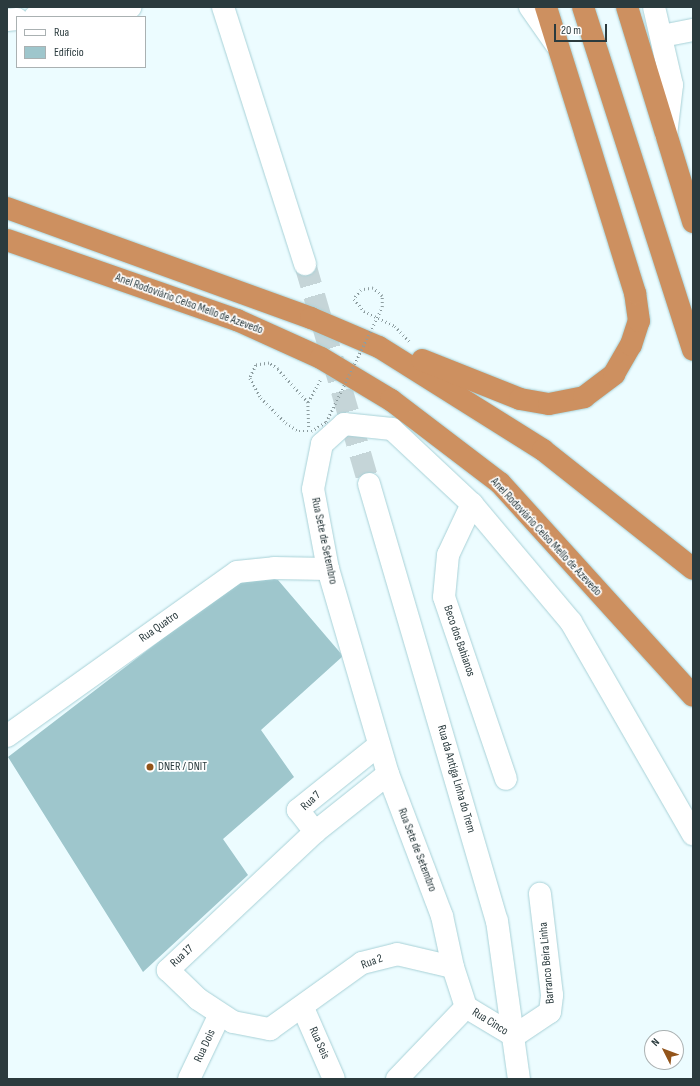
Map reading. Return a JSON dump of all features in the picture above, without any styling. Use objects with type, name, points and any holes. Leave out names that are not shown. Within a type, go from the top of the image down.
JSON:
[{"type":"highway","points":[[7,208],[311,318],[379,347],[424,360],[520,400],[549,404],[584,397],[614,374],[631,345],[639,321],[635,293],[546,7]]},
{"type":"highway","points":[[583,7],[693,350]]},
{"type":"highway","points":[[627,7],[693,222]]},
{"type":"highway","name":"Anel Rodoviário Celso Mello de Azevedo","points":[[7,240],[237,320],[329,363],[391,400],[500,483],[693,696]]},
{"type":"highway","points":[[379,347],[543,450],[693,569]]},
{"type":"street","points":[[44,16],[130,7]]},
{"type":"street","points":[[223,7],[305,264]]},
{"type":"street","points":[[530,7],[559,49]]},
{"type":"street","points":[[660,17],[672,86],[666,135]]},
{"type":"street","points":[[660,17],[693,30]]},
{"type":"street","name":"Rua Sete de Setembro","points":[[466,1007],[453,967],[442,916],[388,774],[379,746],[328,569],[313,489],[322,444],[344,424],[392,430],[472,504],[571,622],[693,834]]},
{"type":"street","name":"Rua da Antiga Linha do Trem","points":[[369,484],[497,921],[519,1079]]},
{"type":"street","name":"Beco dos Bahianos","points":[[472,504],[448,555],[444,597],[506,779]]},
{"type":"street","name":"Rua Quatro","points":[[7,736],[237,572],[274,568],[328,569]]},
{"type":"street","name":"Rua 7","points":[[315,832],[298,810],[379,746]]},
{"type":"street","points":[[315,832],[388,774]]},
{"type":"street","name":"Rua 17","points":[[303,1008],[270,1029],[232,1022],[220,1014],[168,970],[315,832]]},
{"type":"street","name":"Barranco Beira Linha","points":[[514,1036],[546,1017],[552,1004],[540,894]]},
{"type":"street","name":"Rua 2","points":[[303,1008],[362,963],[397,954],[453,967]]},
{"type":"street","points":[[397,1079],[466,1007]]},
{"type":"street","name":"Rua Cinco","points":[[466,1007],[514,1036]]},
{"type":"street","name":"Rua Seis","points":[[303,1008],[334,1079]]},
{"type":"street","name":"Rua Dois","points":[[189,1079],[220,1014]]},
{"type":"path","points":[[308,402],[278,369],[269,363],[256,365],[250,378],[261,398],[286,423],[299,431],[311,431],[326,422],[382,307],[382,296],[373,288],[361,290],[354,299],[364,311],[395,326],[424,360]]},
{"type":"path","points":[[309,434],[308,402],[329,363]]},
{"type":"building","name":"DNER / DNIT","points":[[248,573],[278,580],[343,656],[261,730],[294,777],[223,839],[248,875],[143,972],[8,757]]},
{"type":"tunnel","points":[[305,264],[369,484]]},
{"type":"place","name":"DNER / DNIT","points":[[150,767]]}]
